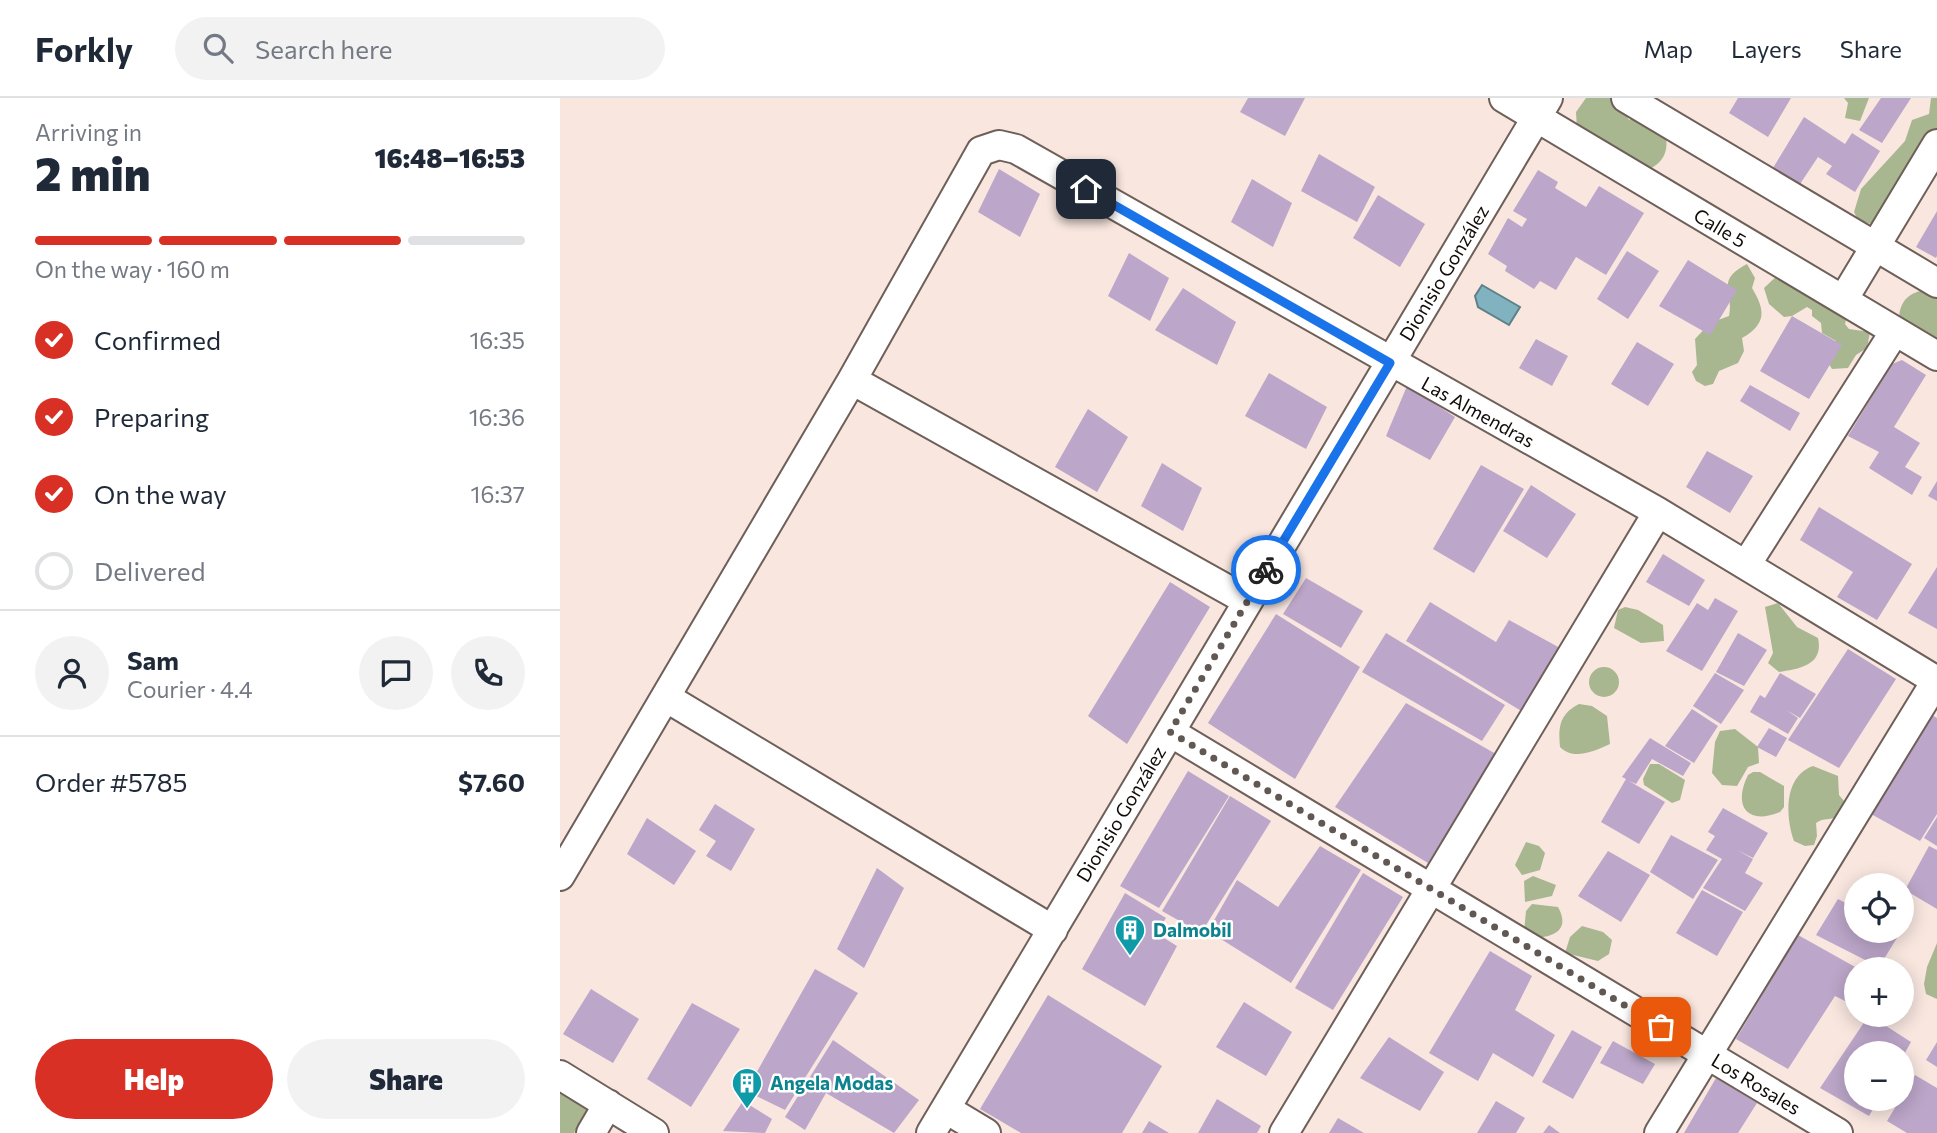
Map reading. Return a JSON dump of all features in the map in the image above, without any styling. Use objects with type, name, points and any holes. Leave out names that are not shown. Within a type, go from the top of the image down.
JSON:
[{"type":"street","name":"Calle 5","points":[[1504,98],[1542,108],[1843,300],[1937,356]]},
{"type":"street","points":[[1626,98],[1937,283]]},
{"type":"street","name":"Dionisio González","points":[[931,1133],[1542,108]]},
{"type":"street","points":[[1843,300],[1937,144]]},
{"type":"street","name":"Las Almendras","points":[[852,380],[981,151],[999,145],[1016,149],[1390,363],[1658,512],[1937,681]]},
{"type":"street","points":[[1746,565],[1895,331]]},
{"type":"street","points":[[560,876],[852,380],[1248,601]]},
{"type":"street","points":[[1284,1133],[1658,512]]},
{"type":"street","points":[[1659,1133],[1937,681]]},
{"type":"street","points":[[667,698],[1053,930]]},
{"type":"street","name":"Los Rosales","points":[[1170,732],[1838,1133]]},
{"type":"street","points":[[560,1075],[654,1133]]},
{"type":"street","points":[[591,1133],[608,1104]]},
{"type":"street","points":[[946,1109],[986,1133]]},
{"type":"green space","points":[[1586,98],[1617,98],[1629,120],[1633,118],[1664,131],[1664,156],[1656,165],[1643,171],[1615,154],[1613,144],[1604,147],[1577,130],[1576,112]]},
{"type":"green space","points":[[1844,98],[1869,98],[1860,121],[1845,118],[1848,103]]},
{"type":"green space","points":[[1931,98],[1937,98],[1937,156],[1874,225],[1858,220],[1854,212],[1861,189],[1905,141],[1912,120],[1929,114]]},
{"type":"green space","points":[[1747,264],[1755,278],[1752,288],[1760,304],[1759,322],[1756,328],[1742,338],[1744,351],[1738,363],[1719,371],[1713,384],[1705,386],[1696,381],[1692,372],[1697,365],[1695,339],[1710,323],[1729,316],[1729,281],[1737,270]]},
{"type":"green space","points":[[1780,273],[1847,316],[1845,324],[1849,329],[1870,332],[1867,348],[1856,355],[1848,368],[1832,369],[1826,359],[1829,348],[1836,341],[1822,333],[1821,323],[1812,316],[1812,310],[1807,307],[1792,316],[1784,317],[1769,304],[1764,288]]},
{"type":"green space","points":[[1926,290],[1937,292],[1937,341],[1899,318],[1901,306],[1907,298]]},
{"type":"green space","points":[[1778,603],[1797,627],[1818,638],[1819,647],[1814,660],[1809,664],[1779,672],[1768,663],[1773,653],[1765,607]]},
{"type":"green space","points":[[1625,607],[1638,610],[1663,625],[1664,641],[1641,643],[1614,628],[1618,610]]},
{"type":"green space","points":[[1604,667],[1614,672],[1619,682],[1614,692],[1604,697],[1594,692],[1589,682],[1594,672]]},
{"type":"green space","points":[[1579,704],[1592,706],[1607,716],[1610,744],[1578,754],[1560,747],[1559,733],[1564,716]]},
{"type":"green space","points":[[1735,729],[1758,747],[1759,763],[1748,767],[1737,786],[1722,785],[1712,773],[1715,742],[1720,731]]},
{"type":"green space","points":[[1650,764],[1659,764],[1685,780],[1680,800],[1672,803],[1644,785],[1643,779]]},
{"type":"green space","points":[[1813,766],[1838,776],[1839,795],[1844,801],[1839,816],[1816,823],[1817,836],[1814,845],[1805,846],[1794,841],[1789,820],[1789,798],[1797,778]]},
{"type":"green space","points":[[1760,772],[1784,786],[1784,807],[1780,812],[1759,816],[1746,810],[1742,795],[1748,775]]},
{"type":"green space","points":[[1526,842],[1539,846],[1545,853],[1540,870],[1522,875],[1515,865]]},
{"type":"green space","points":[[1533,876],[1556,885],[1552,896],[1525,902],[1524,881]]},
{"type":"green space","points":[[1532,904],[1558,907],[1562,916],[1561,928],[1545,937],[1530,938],[1524,932],[1526,911]]},
{"type":"green space","points":[[1582,926],[1603,932],[1612,940],[1609,954],[1598,961],[1565,953],[1570,937]]},
{"type":"green space","points":[[1937,943],[1937,999],[1926,994],[1924,984],[1927,967]]},
{"type":"green space","points":[[560,1092],[587,1109],[574,1133],[560,1133]]},
{"type":"water","points":[[1482,285],[1520,307],[1509,325],[1478,307],[1475,296]]},
{"type":"building","points":[[1248,98],[1305,98],[1285,136],[1240,112]]},
{"type":"building","points":[[1738,98],[1791,98],[1768,137],[1729,113]]},
{"type":"building","points":[[1881,98],[1911,98],[1882,143],[1859,130]]},
{"type":"building","points":[[1804,117],[1845,144],[1852,133],[1880,151],[1855,192],[1826,174],[1832,166],[1818,157],[1800,184],[1773,168]]},
{"type":"building","points":[[1319,154],[1375,187],[1357,222],[1301,191]]},
{"type":"building","points":[[999,169],[1040,194],[1020,237],[978,212]]},
{"type":"building","points":[[1538,170],[1558,182],[1555,188],[1586,207],[1599,186],[1644,213],[1606,275],[1576,257],[1556,290],[1540,281],[1534,289],[1505,271],[1507,266],[1488,254],[1508,218],[1522,227],[1527,219],[1513,211]]},
{"type":"building","points":[[1252,179],[1292,203],[1273,247],[1231,222]]},
{"type":"building","points":[[1378,195],[1425,224],[1400,267],[1353,238]]},
{"type":"building","points":[[1937,211],[1937,256],[1936,258],[1916,247]]},
{"type":"building","points":[[1627,251],[1659,271],[1628,319],[1597,299]]},
{"type":"building","points":[[1129,253],[1169,278],[1150,321],[1108,296]]},
{"type":"building","points":[[1688,260],[1737,290],[1710,335],[1659,306]]},
{"type":"building","points":[[1183,288],[1236,322],[1217,365],[1155,330]]},
{"type":"building","points":[[1792,316],[1842,345],[1809,399],[1760,371]]},
{"type":"building","points":[[1536,339],[1568,356],[1552,386],[1519,368]]},
{"type":"building","points":[[1637,342],[1674,364],[1648,406],[1611,384]]},
{"type":"building","points":[[1902,360],[1926,375],[1894,427],[1920,443],[1905,467],[1922,477],[1912,495],[1869,468],[1879,452],[1848,436],[1892,364]]},
{"type":"building","points":[[1269,373],[1327,407],[1306,449],[1245,416]]},
{"type":"building","points":[[1750,385],[1800,413],[1790,431],[1740,401]]},
{"type":"building","points":[[1407,386],[1455,417],[1430,460],[1386,436]]},
{"type":"building","points":[[1088,409],[1128,437],[1097,492],[1055,467]]},
{"type":"building","points":[[1707,451],[1753,476],[1730,513],[1686,487]]},
{"type":"building","points":[[1162,463],[1202,488],[1183,531],[1141,506]]},
{"type":"building","points":[[1481,465],[1524,489],[1474,573],[1433,549]]},
{"type":"building","points":[[1937,481],[1937,501],[1928,496]]},
{"type":"building","points":[[1531,485],[1576,514],[1547,558],[1503,531]]},
{"type":"building","points":[[1819,507],[1912,564],[1877,620],[1837,597],[1853,572],[1800,540]]},
{"type":"building","points":[[1663,554],[1705,580],[1689,606],[1646,582]]},
{"type":"building","points":[[1937,567],[1937,629],[1908,613]]},
{"type":"building","points":[[1306,578],[1363,611],[1341,648],[1283,614]]},
{"type":"building","points":[[1170,582],[1210,607],[1127,744],[1088,716]]},
{"type":"building","points":[[1715,598],[1738,611],[1702,671],[1666,651],[1697,603],[1708,610]]},
{"type":"building","points":[[1430,602],[1496,642],[1509,620],[1560,648],[1523,712],[1406,641]]},
{"type":"building","points":[[1276,614],[1360,667],[1295,779],[1208,723]]},
{"type":"building","points":[[1386,633],[1505,705],[1482,741],[1362,672]]},
{"type":"building","points":[[1738,633],[1767,650],[1744,686],[1716,672]]},
{"type":"building","points":[[1848,649],[1896,679],[1839,768],[1788,740]]},
{"type":"building","points":[[1715,673],[1744,690],[1721,724],[1693,706]]},
{"type":"building","points":[[1780,673],[1816,694],[1800,718],[1786,710],[1798,718],[1788,734],[1750,712],[1760,695],[1765,698]]},
{"type":"building","points":[[1406,703],[1496,754],[1428,863],[1335,807]]},
{"type":"building","points":[[1692,709],[1718,726],[1694,763],[1665,746]]},
{"type":"building","points":[[1932,715],[1937,718],[1937,814],[1920,841],[1871,814]]},
{"type":"building","points":[[1769,728],[1787,738],[1776,757],[1757,747]]},
{"type":"building","points":[[1650,738],[1691,763],[1683,776],[1652,759],[1636,784],[1629,781],[1665,802],[1639,844],[1601,822],[1626,779],[1622,777]]},
{"type":"building","points":[[1188,771],[1229,796],[1159,908],[1120,886]]},
{"type":"building","points":[[1230,796],[1271,821],[1201,933],[1162,911]]},
{"type":"building","points":[[715,804],[755,829],[731,871],[706,856],[716,841],[699,830]]},
{"type":"building","points":[[1723,808],[1768,833],[1753,858],[1737,850],[1753,859],[1745,873],[1763,883],[1745,911],[1703,888],[1722,859],[1706,850],[1715,836],[1708,832]]},
{"type":"building","points":[[1937,817],[1937,846],[1924,838]]},
{"type":"building","points":[[647,818],[696,851],[674,885],[627,854]]},
{"type":"building","points":[[1671,835],[1718,860],[1693,899],[1650,872]]},
{"type":"building","points":[[1320,846],[1361,870],[1291,983],[1208,931],[1237,880],[1278,907]]},
{"type":"building","points":[[1929,846],[1937,850],[1937,909],[1914,895],[1914,874]]},
{"type":"building","points":[[1608,851],[1650,875],[1621,922],[1578,896]]},
{"type":"building","points":[[877,868],[904,888],[864,968],[837,949]]},
{"type":"building","points":[[1363,873],[1403,897],[1333,1010],[1295,988]]},
{"type":"building","points":[[1702,890],[1743,912],[1717,956],[1676,933]]},
{"type":"building","name":"Dalmobil","points":[[1125,893],[1166,918],[1156,933],[1177,946],[1145,1006],[1082,969]]},
{"type":"building","points":[[1838,899],[1844,902],[1844,943],[1894,943],[1885,957],[1859,957],[1816,935]]},
{"type":"building","points":[[1798,935],[1844,961],[1844,1000],[1835,996],[1788,1069],[1736,1039]]},
{"type":"building","points":[[1490,951],[1532,976],[1515,1010],[1555,1035],[1533,1077],[1493,1053],[1478,1081],[1429,1053]]},
{"type":"building","points":[[815,969],[858,993],[785,1110],[746,1091]]},
{"type":"building","points":[[591,989],[639,1019],[613,1063],[563,1034]]},
{"type":"building","points":[[1048,995],[1162,1066],[1122,1133],[1021,1133],[980,1109]]},
{"type":"building","points":[[1244,1002],[1292,1032],[1266,1076],[1216,1047]]},
{"type":"building","points":[[692,1003],[740,1029],[691,1107],[647,1079]]},
{"type":"building","points":[[1861,1027],[1888,1027],[1909,1041],[1852,1041]]},
{"type":"building","points":[[1572,1030],[1602,1047],[1573,1099],[1542,1082]]},
{"type":"building","points":[[1389,1037],[1444,1072],[1420,1111],[1360,1078]]},
{"type":"building","points":[[833,1040],[919,1100],[894,1133],[826,1093],[805,1130],[785,1117]]},
{"type":"building","points":[[1613,1041],[1655,1064],[1643,1084],[1600,1063]]},
{"type":"building","points":[[1937,1042],[1937,1067],[1926,1060]]},
{"type":"building","points":[[1844,1052],[1844,1102],[1820,1088]]},
{"type":"building","points":[[1914,1077],[1937,1088],[1937,1133],[1907,1133],[1887,1121],[1893,1111],[1914,1111]]},
{"type":"building","points":[[1716,1078],[1757,1103],[1738,1133],[1684,1133]]},
{"type":"building","points":[[1217,1099],[1261,1126],[1257,1133],[1198,1133]]},
{"type":"building","name":"Angela Modas","points":[[743,1101],[772,1119],[765,1133],[723,1131]]},
{"type":"building","points":[[1496,1101],[1525,1118],[1516,1133],[1477,1133]]},
{"type":"building","points":[[1338,1118],[1364,1133],[1329,1133]]},
{"type":"building","points":[[1149,1121],[1169,1133],[1142,1133]]},
{"type":"building","points":[[1549,1125],[1560,1133],[1543,1133]]},
{"type":"way so far","points":[[1266,570],[1170,732],[1661,1027]]},
{"type":"place","name":"Dalmobil","points":[[1130,957]]},
{"type":"place","name":"Angela Modas","points":[[747,1110]]},
{"type":"route","points":[[1086,189],[1390,363],[1266,570]]}]
